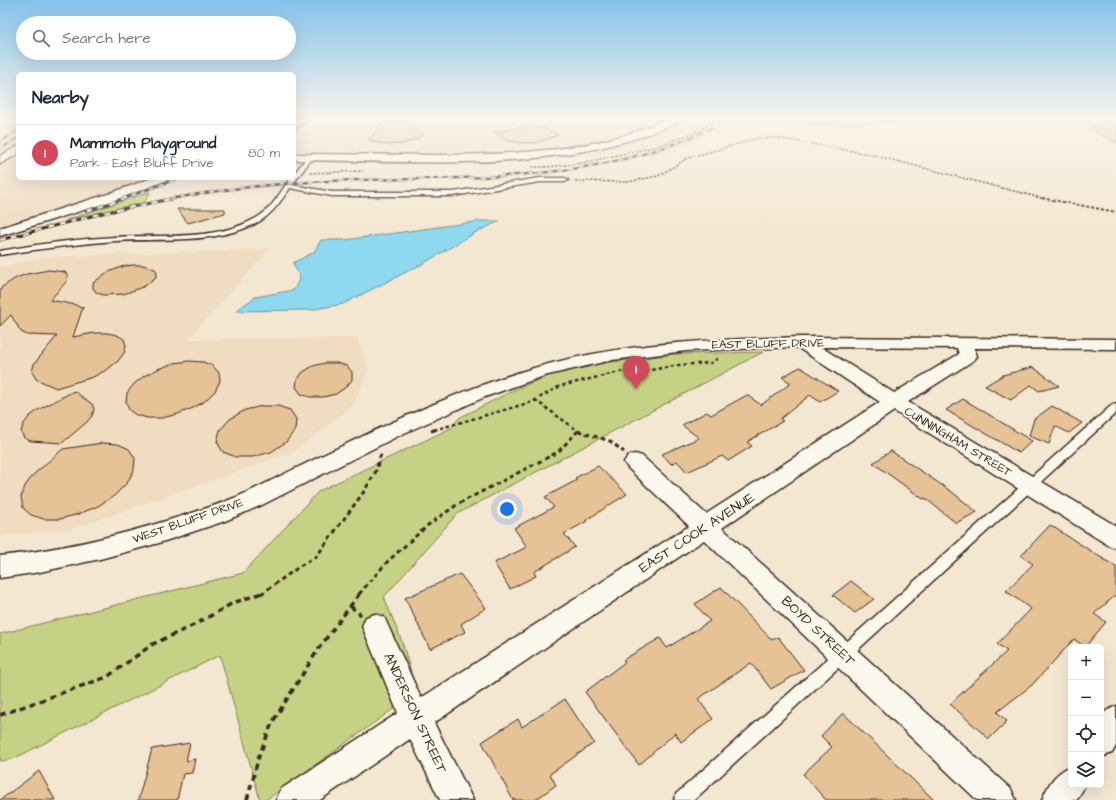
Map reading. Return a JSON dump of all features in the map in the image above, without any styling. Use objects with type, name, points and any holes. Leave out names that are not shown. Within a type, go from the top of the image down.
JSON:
[{"type":"street","points":[[296,158],[468,158],[523,155]]},
{"type":"street","points":[[0,232],[112,197],[158,180]]},
{"type":"street","name":"EAST BLUFF DRIVE","points":[[429,422],[492,388],[578,361],[614,354],[648,350],[742,343],[801,342],[1108,344]]},
{"type":"street","name":"CUNNINGHAM STREET","points":[[801,342],[894,402],[1116,538]]},
{"type":"street","name":"EAST COOK AVENUE","points":[[292,800],[706,528],[894,402],[968,356],[964,342]]},
{"type":"street","points":[[1108,344],[1116,355]]},
{"type":"street","name":"WEST BLUFF DRIVE","points":[[0,567],[21,565],[88,552],[182,526],[236,507],[429,422]]},
{"type":"street","name":"BOYD STREET","points":[[635,462],[1000,800]]},
{"type":"street","name":"ANDERSON STREET","points":[[375,626],[415,718],[457,800]]},
{"type":"street","points":[[1104,738],[1116,721]]},
{"type":"street","points":[[1058,800],[1068,786]]},
{"type":"lane","points":[[296,175],[310,157]]},
{"type":"lane","points":[[0,253],[85,242],[195,235],[234,230],[269,213],[292,180]]},
{"type":"lane","points":[[287,186],[332,194],[453,194],[540,180],[565,180]]},
{"type":"lane","points":[[682,800],[844,655],[1116,407]]},
{"type":"path","points":[[565,180],[628,182],[658,176],[688,158],[697,155]]},
{"type":"path","points":[[874,155],[1052,201],[1116,212]]},
{"type":"path","points":[[429,422],[506,410],[535,400],[560,386],[632,369],[651,370],[679,365],[711,363],[742,343]]},
{"type":"path","points":[[535,400],[578,431],[610,441],[635,462]]},
{"type":"path","points":[[246,800],[259,756],[272,723],[319,648],[358,594],[388,561],[428,525],[458,504],[558,452],[578,431]]},
{"type":"path","points":[[0,715],[107,677],[153,644],[196,624],[233,603],[247,597],[260,594],[316,557],[342,520],[364,493],[375,473],[384,446]]},
{"type":"shaded area","points":[[0,155],[16,155],[16,180],[144,180],[131,186],[0,226]]},
{"type":"shaded area","points":[[296,155],[593,155],[296,161]]},
{"type":"shaded area","points":[[270,249],[188,339],[357,338],[369,369],[353,405],[294,452],[69,530],[0,536],[0,267],[45,257]]},
{"type":"green space","points":[[150,192],[145,202],[66,220]]},
{"type":"green space","points":[[763,352],[457,514],[384,597],[402,642],[417,692],[266,800],[260,800],[220,655],[13,759],[0,761],[0,634],[243,573],[319,491],[451,428],[459,418],[512,391],[553,374],[595,364],[676,354]]},
{"type":"water","points":[[481,221],[500,221],[478,231],[426,262],[343,304],[310,310],[236,311],[255,297],[294,290],[300,277],[293,263],[314,252],[321,240],[345,240]]},
{"type":"building","points":[[177,209],[225,209],[225,213],[188,223]]},
{"type":"building","points":[[143,265],[155,269],[157,272],[156,277],[145,286],[124,294],[103,295],[96,292],[93,288],[93,283],[106,273],[124,266]]},
{"type":"building","points":[[49,270],[65,272],[68,276],[67,281],[50,300],[76,305],[81,308],[83,307],[73,337],[94,333],[107,333],[117,335],[124,339],[126,346],[124,353],[118,361],[108,369],[93,377],[56,388],[36,379],[32,372],[34,364],[57,336],[27,335],[21,332],[11,315],[0,326],[0,292],[2,287],[16,278],[27,274]]},
{"type":"building","points":[[189,361],[203,362],[213,366],[219,373],[220,381],[215,391],[205,401],[178,414],[162,418],[148,418],[136,415],[129,410],[126,402],[127,393],[134,384],[144,376],[158,369],[174,363]]},
{"type":"building","points":[[325,363],[337,363],[347,366],[352,372],[352,380],[346,387],[336,394],[323,397],[310,397],[301,394],[296,387],[297,380],[303,372],[313,366]]},
{"type":"building","points":[[800,367],[838,391],[820,402],[810,395],[780,419],[783,421],[747,442],[752,446],[728,461],[722,456],[687,472],[677,461],[671,464],[662,454],[699,438],[682,425],[707,412],[711,415],[747,395],[761,405],[791,383],[782,377]]},
{"type":"building","points":[[1033,367],[1059,386],[1039,391],[1031,385],[1011,400],[985,386],[1003,375]]},
{"type":"building","points":[[74,391],[92,404],[94,409],[92,416],[87,422],[62,443],[31,441],[24,438],[21,432],[23,425],[29,417],[38,410]]},
{"type":"building","points":[[963,399],[1032,441],[1019,453],[946,410]]},
{"type":"building","points":[[262,406],[278,406],[290,410],[296,419],[295,430],[286,442],[271,452],[253,457],[236,457],[223,452],[217,442],[220,430],[230,419],[245,410]]},
{"type":"building","points":[[1052,406],[1082,423],[1069,433],[1055,426],[1049,444],[1029,436],[1034,419]]},
{"type":"building","points":[[102,443],[118,444],[129,449],[135,458],[134,470],[127,483],[114,496],[98,506],[79,514],[60,519],[44,519],[31,515],[23,508],[21,497],[25,486],[34,474],[63,449]]},
{"type":"building","points":[[891,451],[952,492],[977,512],[956,523],[925,498],[923,499],[873,463]]},
{"type":"building","points":[[598,466],[627,494],[586,520],[587,521],[564,534],[575,547],[534,572],[536,576],[510,589],[494,563],[527,547],[514,528],[554,507],[545,497],[577,480],[575,478]]},
{"type":"building","points":[[1050,525],[1116,567],[1116,595],[1094,614],[1106,622],[1088,644],[1081,644],[1074,639],[1032,685],[997,712],[1007,721],[989,739],[950,704],[1007,651],[997,644],[1031,609],[1006,591],[1033,564],[1021,556]]},
{"type":"building","points":[[460,574],[486,608],[461,624],[465,632],[430,649],[405,598]]},
{"type":"building","points":[[851,581],[874,599],[855,613],[833,595]]},
{"type":"building","points":[[721,587],[772,640],[778,637],[804,670],[771,689],[751,663],[698,699],[713,719],[681,742],[675,733],[639,765],[585,692],[625,662],[623,660],[660,638],[667,648],[710,621],[695,604]]},
{"type":"building","points":[[565,699],[594,743],[550,774],[556,785],[535,800],[513,800],[482,742],[518,719],[522,727]]},
{"type":"building","points":[[843,713],[934,800],[826,800],[803,774],[832,747],[821,736]]},
{"type":"building","points":[[190,743],[186,761],[195,759],[192,773],[183,774],[177,800],[138,800],[152,749]]},
{"type":"building","points":[[39,771],[55,800],[0,800]]},
{"type":"railway","points":[[175,198],[229,189],[288,183],[487,177],[526,174],[566,170],[637,155]]},
{"type":"railway","points":[[122,199],[174,180]]},
{"type":"railway","points":[[87,211],[125,198]]},
{"type":"railway","points":[[0,240],[103,213],[175,198]]},
{"type":"railway","points":[[170,199],[175,198]]},
{"type":"place","name":"Mammoth Playground","points":[[636,389]]}]
